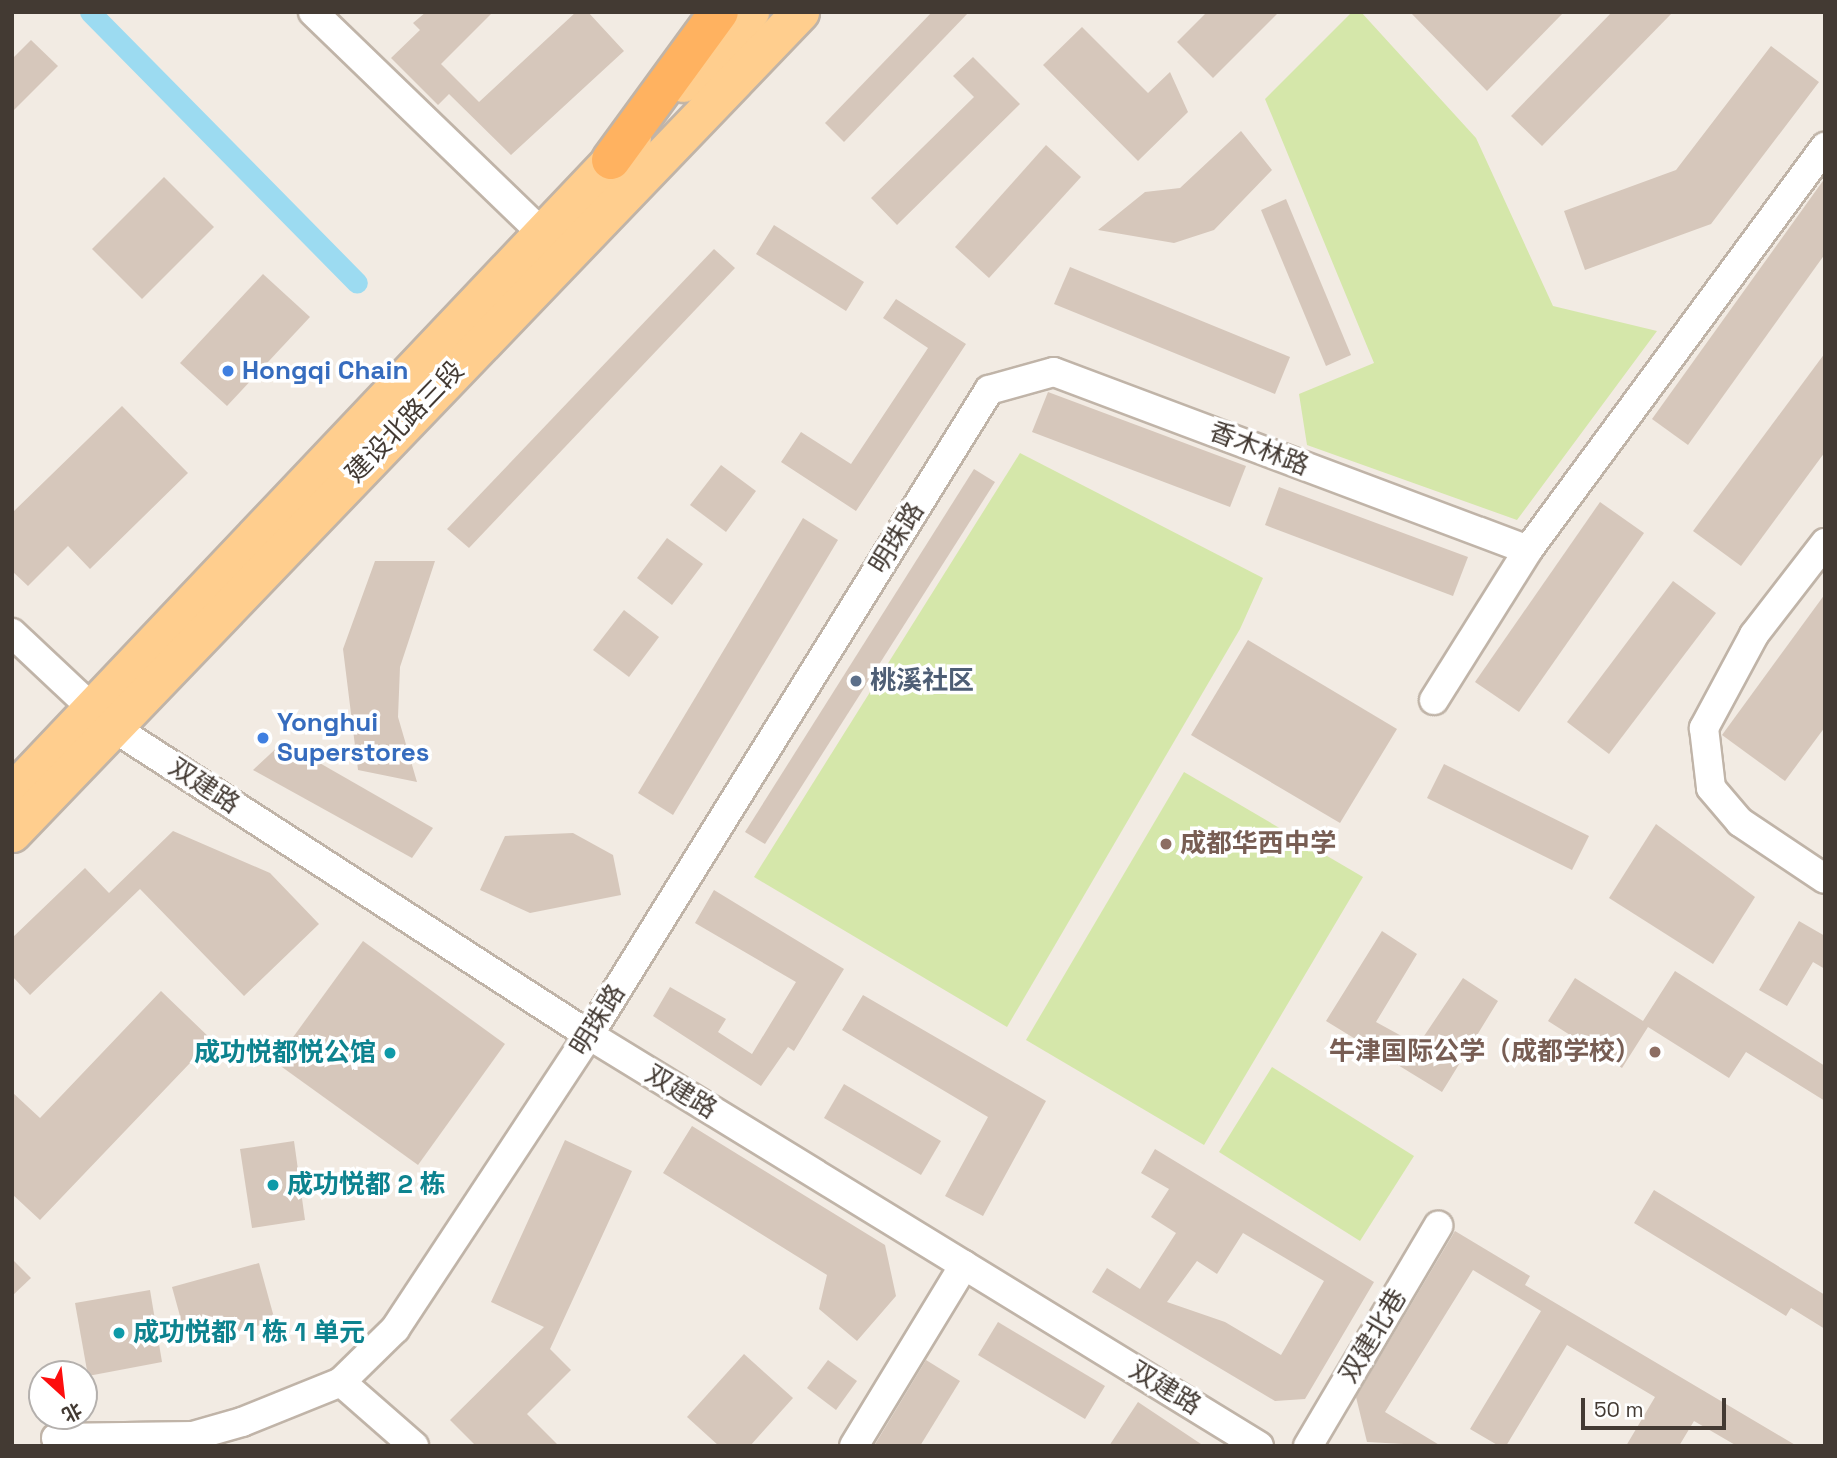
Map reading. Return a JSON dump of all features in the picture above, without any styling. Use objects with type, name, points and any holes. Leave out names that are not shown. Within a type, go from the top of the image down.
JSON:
[{"type":"highway","points":[[611,160],[719,12]]},
{"type":"main road","name":"建设北路三段","points":[[12,833],[101,716],[542,233],[750,12]]},
{"type":"main road","name":"建设北路三段","points":[[12,792],[101,716],[800,12]]},
{"type":"street","points":[[313,12],[542,233]]},
{"type":"street","points":[[1434,700],[1528,550],[1825,147]]},
{"type":"street","name":"香木林路","points":[[989,390],[1054,372],[1528,550]]},
{"type":"street","name":"明珠路","points":[[56,1437],[193,1436],[341,1382],[395,1329],[589,1035],[989,390]]},
{"type":"street","points":[[1825,543],[1754,635],[1704,728],[1711,788],[1740,822],[1825,879]]},
{"type":"street","name":"双建路","points":[[12,633],[101,716],[589,1035],[1259,1446]]},
{"type":"street","name":"双建北巷","points":[[1308,1446],[1438,1226]]},
{"type":"street","points":[[854,1446],[964,1265]]},
{"type":"street","points":[[341,1382],[414,1446]]},
{"type":"green space","points":[[1352,12],[1361,12],[1476,138],[1553,306],[1657,331],[1517,520],[1307,445],[1299,394],[1374,363],[1265,99]]},
{"type":"green space","points":[[1020,453],[1263,578],[1240,629],[1007,1027],[754,877]]},
{"type":"green space","points":[[1184,772],[1363,877],[1204,1145],[1026,1040]]},
{"type":"green space","points":[[1272,1067],[1414,1156],[1360,1241],[1219,1152]]},
{"type":"building","points":[[426,12],[493,12],[441,64],[479,102],[576,12],[588,12],[624,51],[511,155],[449,94],[438,105],[391,58],[420,30],[413,23]]},
{"type":"building","points":[[932,12],[969,12],[844,142],[825,123]]},
{"type":"building","points":[[1207,12],[1279,12],[1213,78],[1177,42]]},
{"type":"building","points":[[1410,12],[1564,12],[1487,91]]},
{"type":"building","points":[[1612,12],[1673,12],[1542,146],[1511,116]]},
{"type":"building","points":[[1082,27],[1148,93],[1170,72],[1188,112],[1138,161],[1043,65]]},
{"type":"building","points":[[31,40],[58,66],[12,112],[12,59]]},
{"type":"building","points":[[1771,46],[1819,82],[1711,224],[1585,270],[1564,211],[1676,170]]},
{"type":"building","points":[[973,57],[1020,104],[897,225],[871,198],[974,97],[953,76]]},
{"type":"building","points":[[1241,131],[1272,170],[1214,230],[1174,243],[1098,230],[1145,192],[1180,188]]},
{"type":"building","points":[[1046,145],[1081,177],[989,278],[955,247]]},
{"type":"building","points":[[164,177],[214,227],[142,299],[92,249]]},
{"type":"building","points":[[1825,178],[1825,254],[1688,445],[1652,419]]},
{"type":"building","points":[[1286,199],[1351,355],[1326,366],[1261,210]]},
{"type":"building","points":[[774,225],[864,282],[846,311],[756,254]]},
{"type":"building","points":[[714,249],[735,268],[469,548],[447,529]]},
{"type":"building","points":[[1070,267],[1290,357],[1275,394],[1054,304]]},
{"type":"building","points":[[263,274],[310,317],[227,406],[180,363]]},
{"type":"building","points":[[896,299],[966,344],[856,511],[781,462],[801,432],[851,464],[928,348],[883,318]]},
{"type":"building","points":[[1825,353],[1825,452],[1741,566],[1693,531]]},
{"type":"building","points":[[1048,392],[1246,466],[1230,507],[1032,432]]},
{"type":"building","points":[[122,406],[188,473],[90,569],[68,546],[28,586],[12,571],[12,513]]},
{"type":"building","points":[[721,465],[756,491],[726,532],[690,505]]},
{"type":"building","points":[[974,469],[995,482],[765,844],[745,832]]},
{"type":"building","points":[[1279,487],[1468,557],[1453,596],[1265,525]]},
{"type":"building","points":[[1600,502],[1644,533],[1519,712],[1475,682]]},
{"type":"building","points":[[803,518],[838,540],[673,815],[638,793]]},
{"type":"building","points":[[667,538],[703,564],[672,605],[637,578]]},
{"type":"building","points":[[375,561],[435,561],[400,667],[398,717],[417,782],[358,770],[343,649]]},
{"type":"building","points":[[1673,581],[1716,613],[1609,754],[1567,722]]},
{"type":"building","points":[[1825,594],[1825,727],[1785,781],[1722,735]]},
{"type":"building","points":[[624,610],[659,637],[629,677],[593,650]]},
{"type":"building","points":[[1248,640],[1397,729],[1340,823],[1191,735]]},
{"type":"building","points":[[283,742],[433,828],[412,858],[253,770]]},
{"type":"building","points":[[1444,764],[1589,836],[1572,870],[1427,798]]},
{"type":"building","points":[[1656,824],[1755,897],[1713,964],[1609,898]]},
{"type":"building","points":[[173,831],[270,873],[319,924],[244,996],[140,889],[30,995],[12,976],[12,938],[85,868],[109,893]]},
{"type":"building","points":[[573,833],[613,855],[621,895],[530,913],[480,890],[505,836]]},
{"type":"building","points":[[714,890],[844,969],[794,1051],[788,1047],[761,1086],[653,1016],[670,987],[726,1019],[718,1032],[752,1054],[796,982],[695,923]]},
{"type":"building","points":[[1799,921],[1825,936],[1825,969],[1813,962],[1787,1006],[1759,990]]},
{"type":"building","points":[[1382,931],[1417,954],[1376,1022],[1418,1045],[1463,978],[1498,1001],[1442,1092],[1326,1021]]},
{"type":"building","name":"成功悦都悦公馆","points":[[363,941],[505,1044],[418,1165],[275,1062]]},
{"type":"building","points":[[1675,971],[1825,1066],[1825,1101],[1746,1052],[1729,1078],[1648,1027],[1622,1068],[1548,1021],[1575,978],[1643,1021]]},
{"type":"building","points":[[161,991],[212,1040],[40,1220],[12,1194],[12,1092],[40,1118]]},
{"type":"building","points":[[863,995],[1046,1101],[983,1216],[945,1196],[988,1117],[842,1030]]},
{"type":"building","points":[[844,1084],[941,1141],[921,1175],[824,1118]]},
{"type":"building","points":[[692,1126],[885,1245],[896,1296],[857,1341],[819,1309],[827,1275],[663,1173]]},
{"type":"building","points":[[565,1140],[632,1171],[550,1349],[571,1370],[527,1414],[559,1446],[476,1446],[450,1420],[544,1327],[491,1302]]},
{"type":"building","name":"成功悦都 2 栋","points":[[294,1141],[305,1220],[252,1228],[240,1149]]},
{"type":"building","points":[[1155,1149],[1374,1282],[1305,1399],[1275,1401],[1092,1292],[1107,1268],[1140,1289],[1176,1233],[1151,1217],[1169,1189],[1141,1173]],"holes":[[[1243,1233],[1324,1281],[1281,1355],[1225,1322],[1167,1302],[1197,1261],[1217,1274]]]},
{"type":"building","points":[[1654,1190],[1825,1295],[1825,1329],[1791,1308],[1786,1316],[1634,1223]]},
{"type":"building","points":[[1455,1231],[1530,1276],[1525,1285],[1797,1446],[1737,1446],[1694,1421],[1679,1446],[1626,1446],[1655,1397],[1567,1345],[1506,1446],[1499,1446],[1470,1429],[1541,1311],[1473,1270],[1385,1412],[1441,1446],[1367,1442],[1356,1397]]},
{"type":"building","points":[[12,1259],[31,1278],[12,1296]]},
{"type":"building","points":[[259,1263],[275,1321],[188,1345],[172,1287]]},
{"type":"building","name":"成功悦都 1 栋 1 单元","points":[[150,1290],[162,1362],[98,1374],[98,1360],[85,1360],[75,1303]]},
{"type":"building","points":[[998,1322],[1105,1386],[1085,1419],[978,1355]]},
{"type":"building","points":[[744,1354],[793,1398],[750,1446],[719,1446],[687,1417]]},
{"type":"building","points":[[828,1360],[857,1381],[836,1410],[807,1388]]},
{"type":"building","points":[[926,1360],[960,1381],[920,1446],[874,1446]]},
{"type":"building","points":[[1138,1402],[1204,1446],[1109,1446]]},
{"type":"waterway","points":[[90,12],[357,283]]},
{"type":"place","name":"Hongqi Chain","points":[[228,371]]},
{"type":"place","name":"桃溪社区","points":[[856,681]]},
{"type":"place","name":"Yonghui Superstores","points":[[263,738]]},
{"type":"place","name":"成都华西中学","points":[[1166,844]]},
{"type":"place","name":"牛津国际公学（成都学校）","points":[[1655,1052]]},
{"type":"place","name":"成功悦都悦公馆","points":[[390,1053]]},
{"type":"place","name":"成功悦都 2 栋","points":[[273,1185]]},
{"type":"place","name":"成功悦都 1 栋 1 单元","points":[[119,1333]]}]
